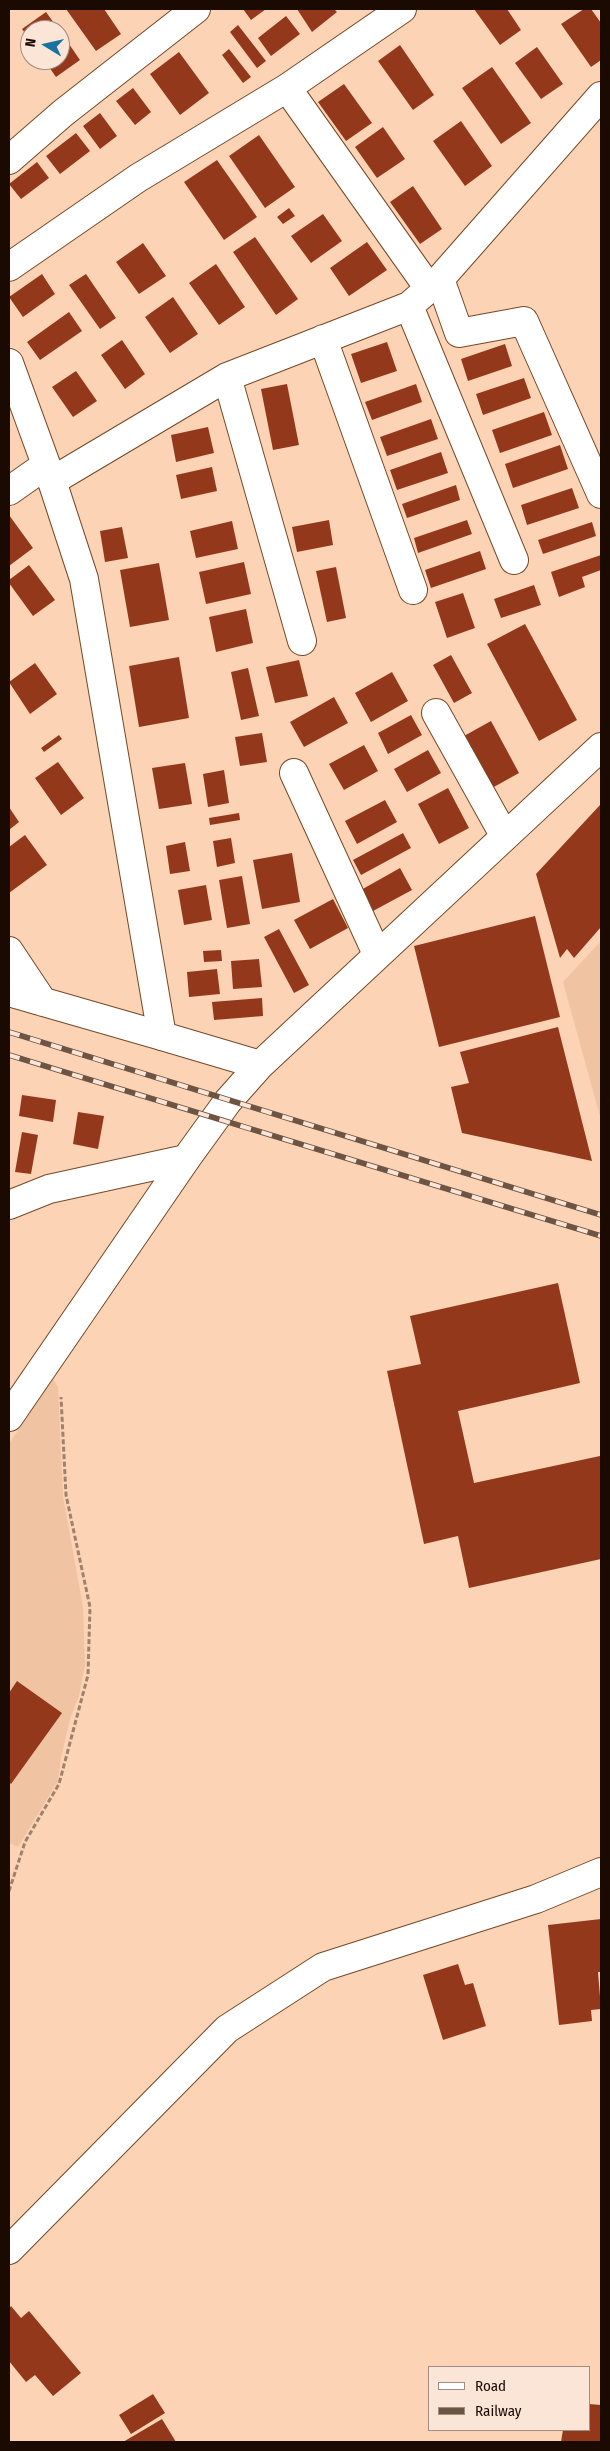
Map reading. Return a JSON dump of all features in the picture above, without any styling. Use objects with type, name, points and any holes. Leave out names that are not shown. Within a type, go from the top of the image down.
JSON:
[{"type":"street","points":[[9,160],[63,113],[196,9]]},
{"type":"street","points":[[9,267],[138,178],[287,88],[371,16],[402,9]]},
{"type":"street","points":[[287,88],[434,283],[459,333],[524,321],[601,494]]},
{"type":"street","points":[[9,491],[49,473],[227,377],[409,306],[434,283],[601,96]]},
{"type":"street","points":[[409,306],[514,560]]},
{"type":"street","points":[[323,339],[413,590]]},
{"type":"street","points":[[9,363],[49,473],[84,579],[162,1036]]},
{"type":"street","points":[[227,377],[302,641]]},
{"type":"street","points":[[436,713],[504,835]]},
{"type":"street","points":[[9,1417],[228,1101],[260,1065],[601,746]]},
{"type":"street","points":[[294,773],[377,954]]},
{"type":"street","points":[[9,951],[43,1002]]},
{"type":"street","points":[[9,992],[260,1065]]},
{"type":"street","points":[[9,1205],[49,1189],[186,1159]]},
{"type":"street","points":[[9,2250],[227,2029],[323,1967],[536,1899],[601,1872]]},
{"type":"path","points":[[9,1891],[25,1842],[59,1784],[88,1675],[90,1657],[90,1607],[66,1495],[60,1377],[53,1353]]},
{"type":"shaded area","points":[[601,941],[601,1120],[563,982]]},
{"type":"shaded area","points":[[53,1379],[58,1387],[63,1496],[83,1607],[85,1665],[79,1696],[70,1719],[58,1781],[18,1847],[9,1843],[9,1444]]},
{"type":"building","points":[[66,9],[104,9],[121,34],[96,51]]},
{"type":"building","points":[[243,9],[266,9],[251,20]]},
{"type":"building","points":[[297,9],[334,9],[337,12],[312,32]]},
{"type":"building","points":[[474,9],[507,9],[521,30],[500,45]]},
{"type":"building","points":[[584,9],[591,9],[601,23],[601,60],[591,67],[561,24]]},
{"type":"building","points":[[46,12],[52,20],[35,20]]},
{"type":"building","points":[[286,16],[300,34],[271,56],[258,38]]},
{"type":"building","points":[[238,25],[266,61],[257,68],[230,32]]},
{"type":"building","points":[[400,45],[434,95],[413,110],[378,61]]},
{"type":"building","points":[[70,46],[80,60],[70,67]]},
{"type":"building","points":[[537,47],[563,84],[541,99],[515,63]]},
{"type":"building","points":[[229,49],[251,77],[243,83],[222,55]]},
{"type":"building","points":[[179,52],[209,93],[180,115],[150,74]]},
{"type":"building","points":[[492,67],[531,123],[501,144],[462,88]]},
{"type":"building","points":[[51,70],[66,70],[56,77]]},
{"type":"building","points":[[344,84],[372,123],[346,141],[318,102]]},
{"type":"building","points":[[133,88],[151,112],[135,125],[116,101]]},
{"type":"building","points":[[100,113],[117,136],[100,149],[83,126]]},
{"type":"building","points":[[461,121],[492,166],[465,186],[433,141]]},
{"type":"building","points":[[383,127],[405,159],[377,178],[355,147]]},
{"type":"building","points":[[76,133],[90,151],[60,174],[46,156]]},
{"type":"building","points":[[259,135],[295,187],[265,208],[229,156]]},
{"type":"building","points":[[217,160],[257,217],[224,240],[184,182]]},
{"type":"building","points":[[37,162],[49,178],[21,199],[9,184]]},
{"type":"building","points":[[413,186],[442,229],[420,244],[390,202]]},
{"type":"building","points":[[289,208],[295,216],[283,224],[277,217]]},
{"type":"building","points":[[323,214],[342,241],[311,263],[291,236]]},
{"type":"building","points":[[255,237],[298,299],[276,315],[233,252]]},
{"type":"building","points":[[367,242],[387,270],[349,296],[330,268]]},
{"type":"building","points":[[143,243],[166,276],[139,294],[116,262]]},
{"type":"building","points":[[216,264],[245,307],[219,325],[189,283]]},
{"type":"building","points":[[42,274],[55,294],[23,317],[9,297]]},
{"type":"building","points":[[86,274],[116,318],[100,329],[69,285]]},
{"type":"building","points":[[173,297],[198,334],[170,353],[145,317]]},
{"type":"building","points":[[69,312],[82,331],[40,360],[27,342]]},
{"type":"building","points":[[122,340],[145,374],[125,389],[101,355]]},
{"type":"building","points":[[387,342],[397,371],[361,383],[351,354]]},
{"type":"building","points":[[505,344],[512,366],[468,381],[461,359]]},
{"type":"building","points":[[76,371],[97,401],[73,417],[52,387]]},
{"type":"building","points":[[524,378],[531,398],[483,415],[476,394]]},
{"type":"building","points":[[287,384],[299,445],[273,450],[261,389]]},
{"type":"building","points":[[416,384],[422,402],[372,420],[365,402]]},
{"type":"building","points":[[544,412],[552,435],[500,453],[492,430]]},
{"type":"building","points":[[431,419],[438,439],[387,456],[380,437]]},
{"type":"building","points":[[208,427],[214,453],[176,462],[171,435]]},
{"type":"building","points":[[560,445],[568,469],[513,488],[505,464]]},
{"type":"building","points":[[441,452],[448,473],[397,490],[390,470]]},
{"type":"building","points":[[212,467],[217,491],[181,499],[176,475]]},
{"type":"building","points":[[456,485],[460,500],[407,518],[402,504]]},
{"type":"building","points":[[572,488],[579,508],[527,525],[521,505]]},
{"type":"building","points":[[9,515],[33,548],[9,566]]},
{"type":"building","points":[[329,520],[333,545],[297,552],[292,527]]},
{"type":"building","points":[[467,520],[472,534],[418,553],[414,538]]},
{"type":"building","points":[[232,521],[238,549],[196,558],[190,531]]},
{"type":"building","points":[[592,522],[596,536],[543,554],[538,540]]},
{"type":"building","points":[[122,527],[128,558],[105,562],[100,531]]},
{"type":"building","points":[[480,551],[486,569],[431,588],[425,570]]},
{"type":"building","points":[[601,555],[601,570],[582,577],[585,587],[559,597],[551,572]]},
{"type":"building","points":[[244,562],[251,594],[206,604],[199,572]]},
{"type":"building","points":[[159,563],[169,620],[130,627],[120,570]]},
{"type":"building","points":[[29,565],[55,600],[33,616],[9,583],[9,580]]},
{"type":"building","points":[[336,567],[346,618],[327,622],[316,571]]},
{"type":"building","points":[[534,585],[541,605],[501,618],[494,599]]},
{"type":"building","points":[[463,593],[475,628],[447,638],[435,602]]},
{"type":"building","points":[[246,609],[253,643],[216,652],[209,617]]},
{"type":"building","points":[[525,624],[577,720],[539,741],[487,644]]},
{"type":"building","points":[[451,655],[472,693],[454,703],[433,665]]},
{"type":"building","points":[[179,657],[189,718],[139,727],[129,666]]},
{"type":"building","points":[[299,660],[308,696],[275,703],[266,667]]},
{"type":"building","points":[[35,663],[57,694],[30,714],[9,682]]},
{"type":"building","points":[[248,668],[259,716],[241,720],[231,672]]},
{"type":"building","points":[[392,672],[408,701],[371,722],[355,693]]},
{"type":"building","points":[[334,697],[348,723],[304,747],[290,722]]},
{"type":"building","points":[[411,715],[422,735],[388,754],[378,733]]},
{"type":"building","points":[[491,721],[519,773],[492,788],[464,736]]},
{"type":"building","points":[[262,733],[267,762],[240,766],[235,737]]},
{"type":"building","points":[[59,735],[62,739],[44,752],[41,748]]},
{"type":"building","points":[[364,745],[378,771],[344,790],[329,764]]},
{"type":"building","points":[[428,750],[441,773],[407,792],[394,769]]},
{"type":"building","points":[[58,762],[84,798],[61,815],[35,778]]},
{"type":"building","points":[[185,763],[192,804],[159,809],[152,768]]},
{"type":"building","points":[[224,770],[229,803],[208,807],[203,774]]},
{"type":"building","points":[[448,788],[469,828],[439,844],[418,804]]},
{"type":"building","points":[[385,800],[397,822],[357,844],[345,821]]},
{"type":"building","points":[[600,805],[601,927],[574,958],[567,949],[560,958],[536,874]]},
{"type":"building","points":[[9,807],[19,822],[9,830]]},
{"type":"building","points":[[239,813],[240,820],[210,825],[209,818]]},
{"type":"building","points":[[403,833],[411,848],[361,875],[353,860]]},
{"type":"building","points":[[25,835],[47,865],[9,893],[9,847]]},
{"type":"building","points":[[231,838],[235,863],[217,867],[213,841]]},
{"type":"building","points":[[185,842],[190,871],[170,874],[166,846]]},
{"type":"building","points":[[292,853],[300,902],[262,909],[253,860]]},
{"type":"building","points":[[400,868],[412,890],[373,911],[361,890]]},
{"type":"building","points":[[242,876],[250,924],[227,928],[219,880]]},
{"type":"building","points":[[206,885],[212,920],[184,925],[178,890]]},
{"type":"building","points":[[333,899],[348,928],[310,949],[294,920]]},
{"type":"building","points":[[535,916],[560,1017],[439,1047],[414,946]]},
{"type":"building","points":[[279,929],[309,985],[294,993],[264,937]]},
{"type":"building","points":[[221,950],[222,961],[204,962],[203,951]]},
{"type":"building","points":[[259,959],[262,987],[233,989],[231,961]]},
{"type":"building","points":[[217,969],[220,994],[189,997],[187,972]]},
{"type":"building","points":[[262,998],[263,1016],[214,1020],[212,1002]]},
{"type":"building","points":[[558,1027],[592,1161],[462,1133],[451,1087],[469,1083],[460,1052]]},
{"type":"building","points":[[22,1095],[56,1100],[53,1122],[19,1116]]},
{"type":"building","points":[[78,1112],[104,1116],[98,1149],[73,1144]]},
{"type":"building","points":[[22,1132],[38,1135],[31,1174],[15,1172]]},
{"type":"building","points":[[558,1283],[580,1383],[458,1411],[474,1483],[600,1456],[601,1559],[469,1588],[458,1536],[424,1544],[387,1371],[421,1364],[410,1316]]},
{"type":"building","points":[[17,1681],[62,1713],[11,1784],[9,1782],[9,1693]]},
{"type":"building","points":[[601,1919],[601,1972],[598,1972],[601,2009],[591,2010],[592,2021],[559,2025],[548,1925]]},
{"type":"building","points":[[458,1964],[465,1985],[473,1983],[486,2026],[443,2040],[423,1975]]},
{"type":"building","points":[[11,2306],[21,2318],[29,2311],[81,2373],[53,2396],[35,2375],[26,2382],[9,2361],[9,2309]]},
{"type":"building","points":[[153,2394],[165,2413],[131,2434],[119,2415]]},
{"type":"building","points":[[590,2404],[601,2405],[601,2442],[561,2442],[563,2431],[590,2431]]},
{"type":"building","points":[[162,2419],[176,2442],[123,2442]]},
{"type":"railway","points":[[9,1032],[601,1215]]},
{"type":"railway","points":[[9,1055],[601,1236]]}]
